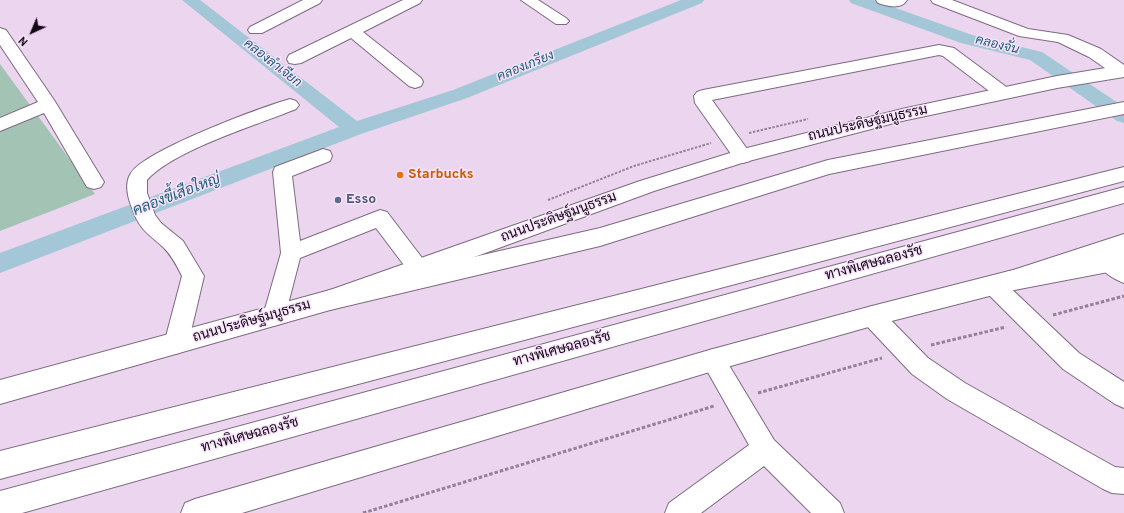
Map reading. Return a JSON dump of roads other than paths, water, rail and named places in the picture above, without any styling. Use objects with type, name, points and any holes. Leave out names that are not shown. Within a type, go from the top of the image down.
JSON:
[{"type":"main road","name":"ถนนประดิษฐ์มนูธรรม","points":[[0,392],[330,300],[418,267],[670,178],[742,156],[902,115],[1066,80],[1123,71]]},
{"type":"main road","points":[[330,300],[600,237],[828,167],[1117,110]]},
{"type":"main road","name":"ทางพิเศษฉลองรัช","points":[[0,465],[1124,174]]},
{"type":"main road","name":"ทางพิเศษฉลองรัช","points":[[0,505],[1124,195]]},
{"type":"main road","points":[[195,513],[713,360],[872,316],[1001,283],[1124,243]]},
{"type":"main road","points":[[1001,283],[1119,265]]},
{"type":"street","points":[[256,30],[315,0]]},
{"type":"street","points":[[295,59],[415,0]]},
{"type":"street","points":[[528,0],[560,21]]},
{"type":"street","points":[[883,0],[895,2],[900,0]]},
{"type":"street","points":[[938,0],[1025,33],[1062,38],[1095,53],[1123,71]]},
{"type":"street","points":[[352,31],[415,82]]},
{"type":"street","points":[[0,33],[7,55],[48,104],[94,182]]},
{"type":"street","points":[[742,156],[704,103],[703,96],[938,50],[948,52],[1003,93]]},
{"type":"street","points":[[0,125],[48,104]]},
{"type":"street","points":[[176,344],[193,276],[186,262],[171,243],[149,224],[136,188],[138,178],[145,169],[171,153],[290,105]]},
{"type":"street","points":[[274,316],[291,253],[282,172],[323,156]]},
{"type":"street","points":[[291,253],[380,218],[418,267]]},
{"type":"street","points":[[1001,283],[1071,361],[1124,396]]},
{"type":"street","points":[[872,316],[920,366],[956,391],[1120,486]]},
{"type":"street","points":[[713,360],[765,449],[830,513]]},
{"type":"street","points":[[679,513],[765,449]]},
{"type":"waterway","name":"คลองลำเจียก","points":[[190,0],[354,129]]},
{"type":"waterway","name":"คลองเกรียง","points":[[354,129],[460,94],[696,0]]},
{"type":"waterway","name":"คลองจั่น","points":[[857,0],[967,39],[1036,56],[1066,75],[1124,116]]},
{"type":"waterway","name":"คลองขี้เสือใหญ่","points":[[0,263],[354,129]]},
{"type":"place","name":"Starbucks","points":[[400,175]]},
{"type":"place","name":"Esso","points":[[338,200]]}]
